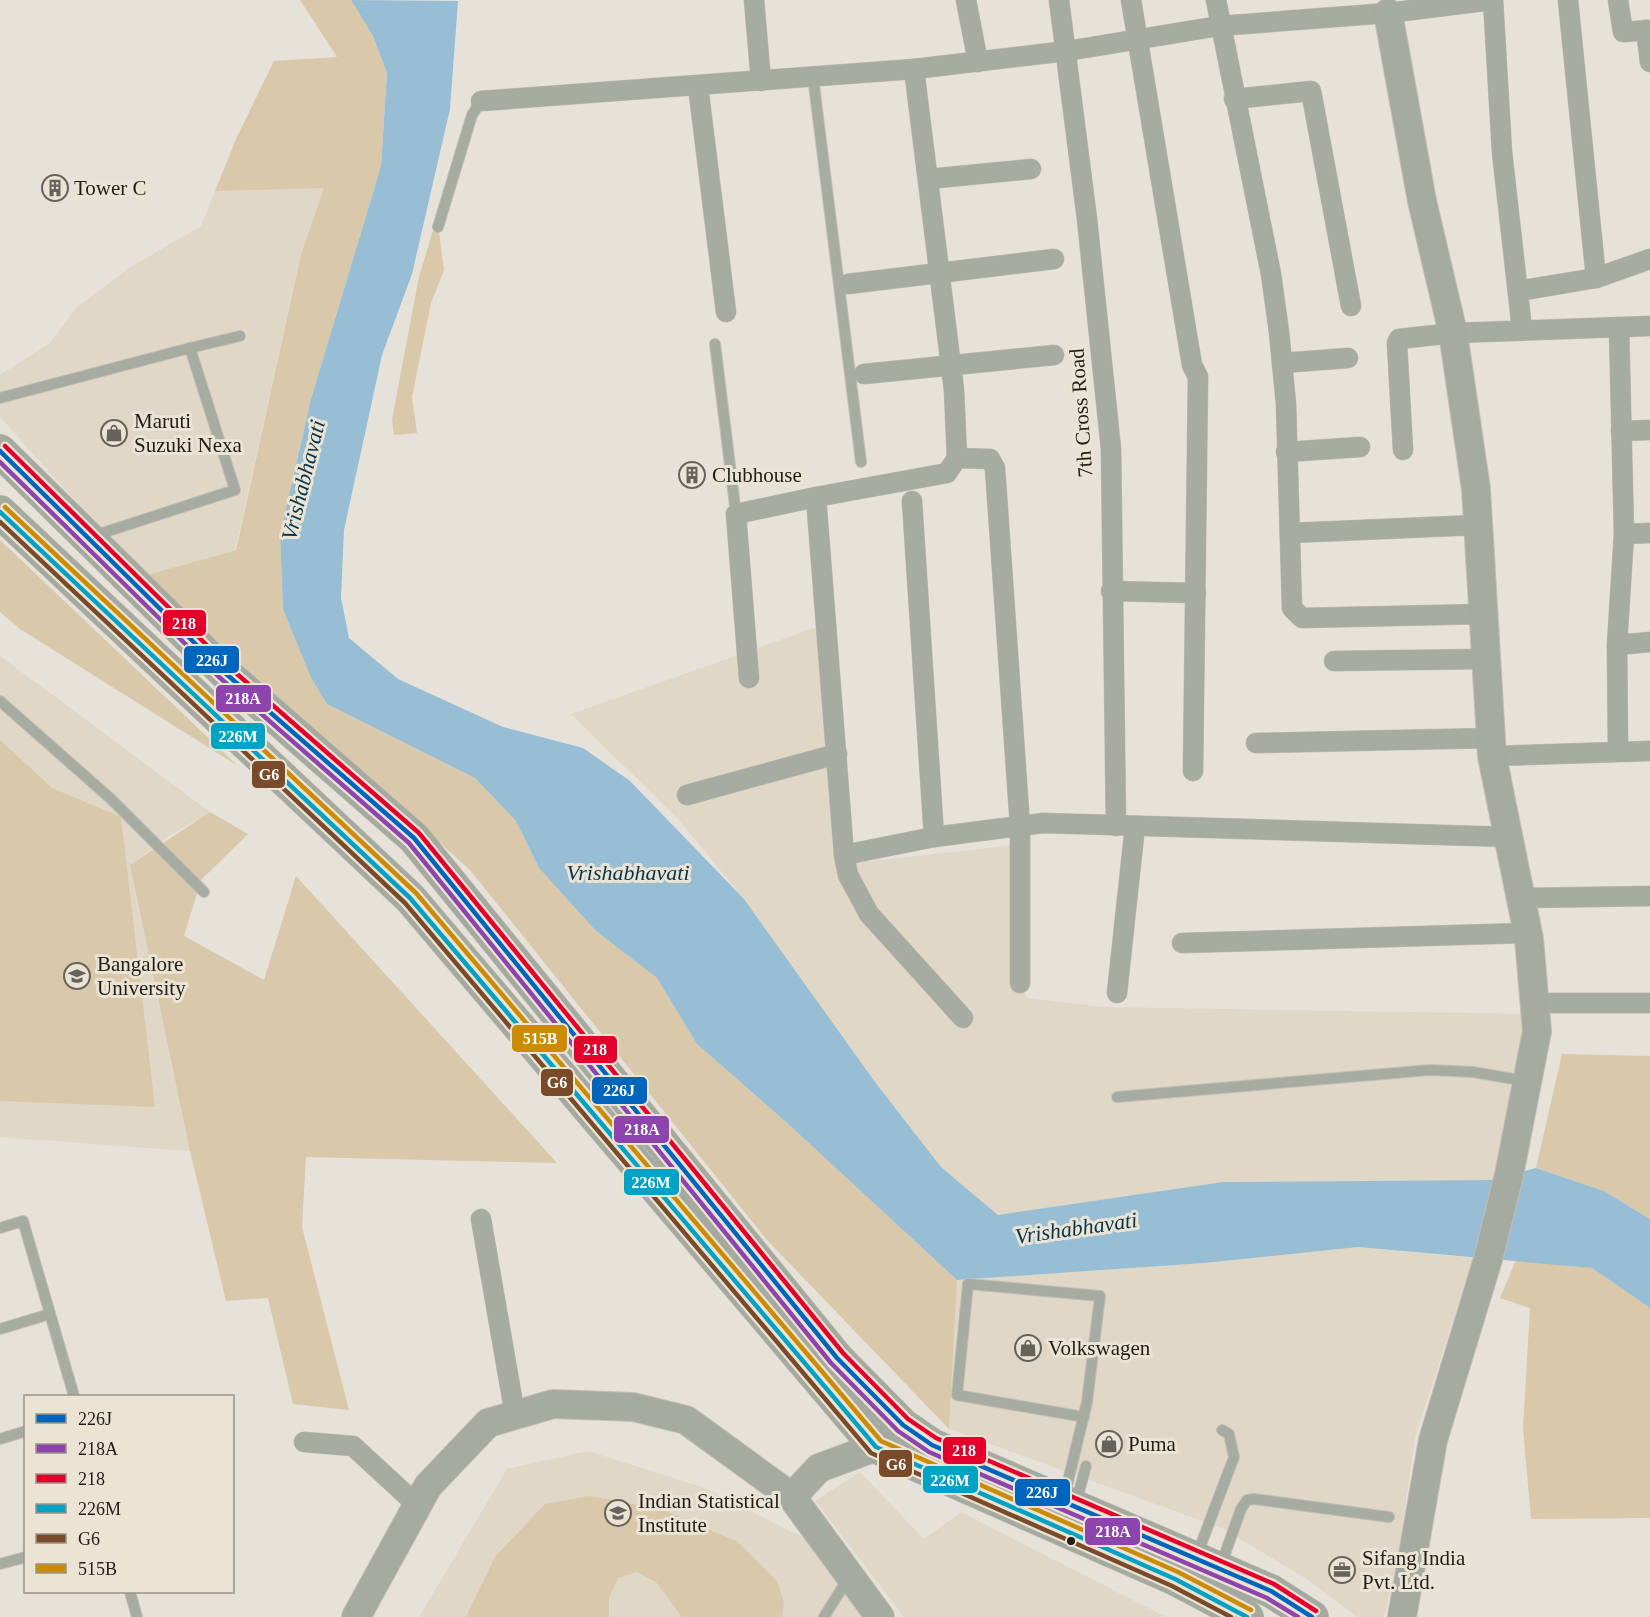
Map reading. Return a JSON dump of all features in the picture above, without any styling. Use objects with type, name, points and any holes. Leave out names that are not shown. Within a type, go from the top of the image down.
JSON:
[{"type":"highway","points":[[0,451],[224,672],[414,838],[837,1358],[903,1425],[932,1445],[1271,1591],[1312,1617]]},
{"type":"highway","points":[[0,512],[410,898],[876,1447],[1175,1579],[1247,1617]]},
{"type":"street","points":[[754,0],[761,81]]},
{"type":"street","points":[[966,0],[978,62]]},
{"type":"street","name":"7th Cross Road","points":[[1059,0],[1067,51],[1101,435],[1125,826],[1117,993]]},
{"type":"street","points":[[1131,0],[1192,365],[1198,377],[1193,771]]},
{"type":"street","points":[[1216,0],[1234,99],[1271,274],[1282,363],[1291,603],[1295,612],[1302,618],[1482,614]]},
{"type":"street","points":[[481,101],[914,69],[1067,51],[1327,9],[1388,13],[1493,0],[1502,152],[1522,329]]},
{"type":"street","points":[[1568,0],[1596,278]]},
{"type":"street","points":[[1618,0],[1623,32],[1648,30],[1650,62]]},
{"type":"street","points":[[1388,13],[1422,201],[1453,333],[1476,489],[1484,659],[1492,747],[1528,933],[1538,1031],[1509,1175],[1488,1259],[1433,1440],[1402,1617]]},
{"type":"street","points":[[748,678],[736,514],[947,472],[957,458],[951,366],[914,69]]},
{"type":"street","points":[[698,86],[726,312]]},
{"type":"street","points":[[1234,99],[1311,91],[1351,306]]},
{"type":"street","points":[[928,179],[1031,169]]},
{"type":"street","points":[[848,284],[1054,259]]},
{"type":"street","points":[[1518,291],[1596,278],[1650,259]]},
{"type":"street","points":[[1403,450],[1397,341],[1401,338],[1522,329],[1650,326]]},
{"type":"street","points":[[1618,751],[1617,645],[1624,534],[1619,327]]},
{"type":"street","points":[[864,374],[1054,355]]},
{"type":"street","points":[[1282,363],[1348,358]]},
{"type":"street","points":[[1621,431],[1650,430]]},
{"type":"street","points":[[1286,452],[1360,447]]},
{"type":"street","points":[[957,458],[990,459],[995,468],[1020,826],[1020,983]]},
{"type":"street","points":[[816,497],[844,855],[848,875],[869,914],[963,1018]]},
{"type":"street","points":[[912,501],[934,837]]},
{"type":"street","points":[[1290,533],[1477,525]]},
{"type":"street","points":[[1624,534],[1650,533]]},
{"type":"street","points":[[1111,591],[1196,593]]},
{"type":"street","points":[[1617,645],[1650,642]]},
{"type":"street","points":[[1334,661],[1484,659]]},
{"type":"street","points":[[1256,742],[1650,751]]},
{"type":"street","points":[[687,795],[837,754]]},
{"type":"street","points":[[844,855],[934,837],[1043,824],[1510,837]]},
{"type":"street","points":[[1521,898],[1650,896]]},
{"type":"street","points":[[1182,943],[1528,933]]},
{"type":"street","points":[[1536,1003],[1650,1003]]},
{"type":"street","points":[[481,1219],[515,1415]]},
{"type":"street","points":[[356,1617],[428,1486],[488,1423],[553,1404],[633,1407],[686,1420],[792,1497],[880,1617]]},
{"type":"street","points":[[792,1497],[819,1468],[876,1447],[903,1425]]},
{"type":"street","points":[[304,1442],[353,1446],[417,1506]]},
{"type":"lane","points":[[813,77],[861,462]]},
{"type":"lane","points":[[438,227],[472,115],[481,101]]},
{"type":"lane","points":[[0,398],[240,336]]},
{"type":"lane","points":[[715,344],[736,514]]},
{"type":"lane","points":[[88,537],[235,490],[190,348]]},
{"type":"lane","points":[[0,701],[111,799],[204,892]]},
{"type":"lane","points":[[1117,1097],[1430,1070],[1473,1071],[1529,1082]]},
{"type":"lane","points":[[0,1228],[23,1221],[74,1395]]},
{"type":"lane","points":[[1069,1504],[1084,1417],[1100,1296],[968,1284],[957,1395],[1084,1417]]},
{"type":"lane","points":[[0,1329],[50,1314]]},
{"type":"lane","points":[[1208,1564],[1234,1457],[1229,1434],[1222,1430]]},
{"type":"lane","points":[[0,1439],[24,1432]]},
{"type":"lane","points":[[1069,1504],[1086,1466]]},
{"type":"lane","points":[[1208,1564],[1247,1500],[1389,1517]]},
{"type":"lane","points":[[0,1564],[24,1558]]},
{"type":"lane","points":[[824,1617],[849,1577]]},
{"type":"lane","points":[[130,1593],[137,1617]]},
{"type":"shaded area","points":[[300,0],[351,0],[373,36],[387,73],[381,166],[311,399],[280,535],[283,609],[311,678],[327,704],[475,778],[516,821],[539,868],[596,931],[657,978],[697,1044],[786,1122],[957,1280],[949,1429],[767,1240],[470,870],[143,576],[236,550],[301,255],[324,188],[215,191],[236,139],[274,61],[337,57]]},
{"type":"shaded area","points":[[325,187],[301,255],[235,550],[143,576],[0,417],[0,375],[50,343],[76,308],[129,268],[201,226],[215,191]]},
{"type":"shaded area","points":[[437,217],[444,270],[431,303],[412,397],[417,433],[394,435],[392,419],[419,277]]},
{"type":"shaded area","points":[[0,540],[238,766],[20,629],[0,612]]},
{"type":"shaded area","points":[[817,627],[836,865],[1017,845],[1013,969],[1027,998],[1103,1007],[1527,1014],[1520,1075],[1493,1180],[1223,1182],[999,1215],[941,1167],[875,1082],[744,899],[679,820],[571,714]]},
{"type":"shaded area","name":"Bangalore University","points":[[0,656],[210,812],[169,836],[130,865],[190,1151],[0,1137]]},
{"type":"shaded area","name":"Bangalore University","points":[[0,740],[52,788],[121,817],[155,1107],[0,1101]]},
{"type":"shaded area","points":[[210,812],[248,834],[201,880],[184,936],[264,980],[296,876],[557,1163],[306,1157],[302,1227],[349,1410],[293,1404],[268,1298],[226,1301],[190,1151],[130,865]]},
{"type":"shaded area","points":[[1562,1054],[1650,1056],[1650,1219],[1604,1191],[1536,1168]]},
{"type":"shaded area","points":[[1358,1247],[1473,1258],[1415,1438],[1398,1557],[1384,1617],[1357,1617],[1305,1578],[1224,1529],[949,1429],[957,1280],[1204,1263]]},
{"type":"shaded area","points":[[1516,1260],[1592,1268],[1650,1308],[1650,1518],[1531,1519],[1523,1428],[1530,1308],[1500,1298]]},
{"type":"shaded area","name":"Indian Statistical Institute","points":[[588,1451],[705,1488],[804,1538],[864,1617],[419,1617],[507,1469]]},
{"type":"shaded area","points":[[860,1472],[924,1539],[961,1512],[1166,1617],[904,1617],[815,1501]]},
{"type":"shaded area","points":[[589,1496],[661,1509],[738,1542],[777,1581],[784,1602],[782,1617],[682,1617],[656,1582],[637,1572],[618,1578],[609,1598],[609,1617],[466,1617],[495,1557],[545,1504]]},
{"type":"water","name":"Vrishabhavati","points":[[351,0],[458,1],[450,109],[412,274],[382,355],[344,530],[341,598],[349,638],[398,679],[503,727],[583,748],[630,781],[744,899],[875,1082],[941,1167],[998,1215],[1223,1182],[1493,1180],[1536,1168],[1604,1191],[1650,1219],[1650,1308],[1592,1268],[1358,1247],[1204,1263],[957,1280],[786,1122],[697,1044],[657,978],[596,931],[539,868],[516,821],[475,778],[327,704],[311,678],[283,609],[280,535],[311,399],[381,166],[387,73],[373,36]]},
{"type":"transit line","name":"218","points":[[5,446],[229,667],[419,833],[843,1353],[908,1419],[936,1438],[1274,1584],[1316,1611]]},
{"type":"transit line","name":"226J","points":[[0,451],[224,672],[414,838],[837,1358],[903,1425],[932,1445],[1271,1591],[1312,1617]]},
{"type":"transit line","name":"218A","points":[[0,462],[219,677],[409,843],[831,1363],[898,1431],[929,1452],[1267,1598],[1298,1617]]},
{"type":"transit line","name":"515B","points":[[5,507],[416,893],[881,1441],[1178,1572],[1251,1610]]},
{"type":"transit line","name":"226M","points":[[0,512],[410,898],[876,1447],[1175,1579],[1247,1617]]},
{"type":"transit line","name":"G6","points":[[0,522],[405,903],[871,1453],[1172,1586],[1231,1617]]},
{"type":"place","name":"Tower C","points":[[55,188]]},
{"type":"place","name":"Maruti Suzuki Nexa","points":[[114,433]]},
{"type":"place","name":"Clubhouse","points":[[692,475]]},
{"type":"place","name":"Bangalore University","points":[[77,976]]},
{"type":"place","name":"Volkswagen","points":[[1028,1348]]},
{"type":"place","name":"Puma","points":[[1109,1444]]},
{"type":"place","name":"Indian Statistical Institute","points":[[618,1513]]},
{"type":"place","name":"Sifang India Pvt. Ltd.","points":[[1342,1570]]}]
